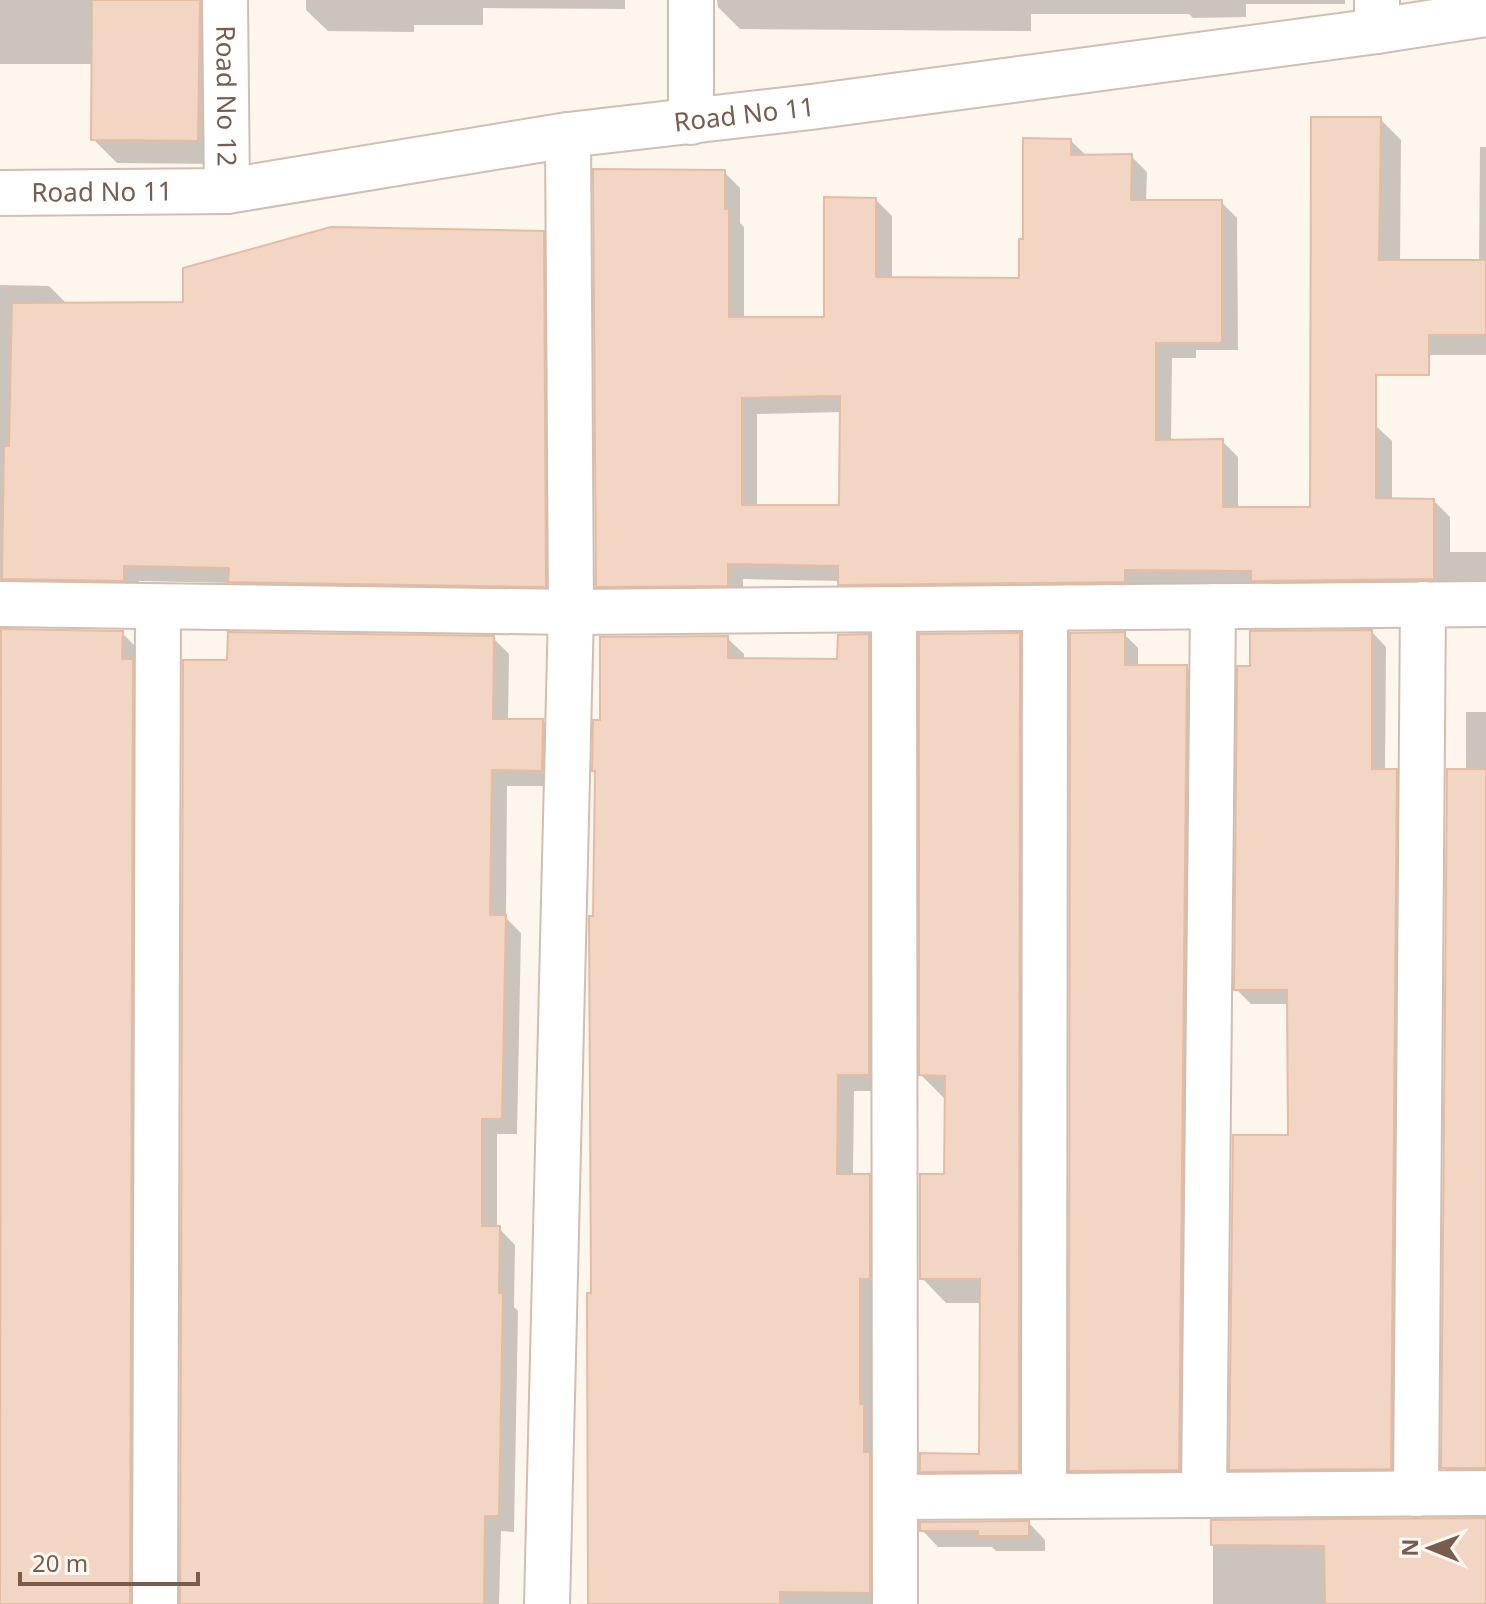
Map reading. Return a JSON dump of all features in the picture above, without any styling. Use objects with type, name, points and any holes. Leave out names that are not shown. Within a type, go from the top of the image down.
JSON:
[{"type":"street","name":"Road No 12","points":[[225,0],[227,191]]},
{"type":"street","points":[[691,0],[691,122]]},
{"type":"street","name":"Road No 11","points":[[0,193],[227,191],[568,135],[811,107],[1377,16],[1486,14]]},
{"type":"street","points":[[547,1604],[571,612],[568,135]]},
{"type":"street","points":[[0,604],[571,612],[1486,604]]},
{"type":"street","points":[[1416,1494],[1423,604]]},
{"type":"street","points":[[1204,1495],[1213,606]]},
{"type":"street","points":[[155,1604],[158,607]]},
{"type":"street","points":[[1044,1496],[1045,608]]},
{"type":"street","points":[[894,610],[895,1604]]},
{"type":"street","points":[[895,1497],[1486,1493]]},
{"type":"building","points":[[92,0],[200,0],[198,141],[91,140]]},
{"type":"building","points":[[1311,117],[1381,117],[1379,260],[1486,260],[1486,335],[1429,335],[1429,375],[1376,375],[1376,498],[1434,499],[1434,579],[1251,581],[1251,571],[1125,570],[1125,582],[838,585],[838,566],[728,564],[728,586],[596,587],[593,169],[725,170],[725,209],[729,209],[729,317],[824,317],[824,197],[876,198],[876,277],[1019,278],[1019,239],[1023,239],[1023,138],[1071,139],[1071,155],[1132,154],[1131,200],[1222,200],[1222,343],[1156,343],[1156,440],[1223,439],[1223,507],[1310,507]],"holes":[[[840,396],[839,505],[742,505],[742,398]]]},
{"type":"building","points":[[331,227],[544,231],[546,587],[228,582],[229,568],[124,566],[124,581],[2,579],[4,446],[9,446],[12,303],[183,302],[183,268]]},
{"type":"building","points":[[1,629],[123,631],[122,659],[133,659],[130,1604],[0,1604]]},
{"type":"building","points":[[1372,630],[1372,769],[1397,769],[1391,1469],[1229,1470],[1233,1135],[1288,1135],[1287,990],[1234,990],[1237,666],[1250,666],[1250,631]]},
{"type":"building","points":[[228,632],[494,636],[493,719],[543,719],[542,771],[492,770],[490,915],[506,915],[502,1119],[482,1119],[482,1226],[500,1226],[499,1293],[503,1293],[499,1516],[485,1516],[484,1604],[180,1604],[183,660],[227,660]]},
{"type":"building","points":[[1125,632],[1125,665],[1187,665],[1179,1470],[1069,1471],[1070,633]]},
{"type":"building","points":[[1020,633],[1019,1471],[920,1472],[920,1453],[979,1454],[980,1279],[920,1279],[920,1174],[944,1174],[945,1076],[919,1075],[919,634]]},
{"type":"building","points":[[869,634],[869,1075],[838,1075],[837,1174],[870,1174],[870,1279],[860,1279],[860,1404],[864,1404],[864,1452],[870,1452],[870,1593],[780,1592],[780,1604],[588,1604],[587,1293],[591,1293],[589,916],[593,916],[593,720],[600,720],[600,637],[728,636],[728,658],[837,659],[838,635]]},
{"type":"building","points":[[1447,769],[1486,769],[1486,1468],[1441,1468]]},
{"type":"building","points":[[1486,1518],[1486,1604],[1325,1604],[1324,1546],[1211,1545],[1211,1520]]},
{"type":"building","points":[[1029,1521],[1029,1536],[978,1536],[978,1531],[920,1531],[920,1522]]}]
